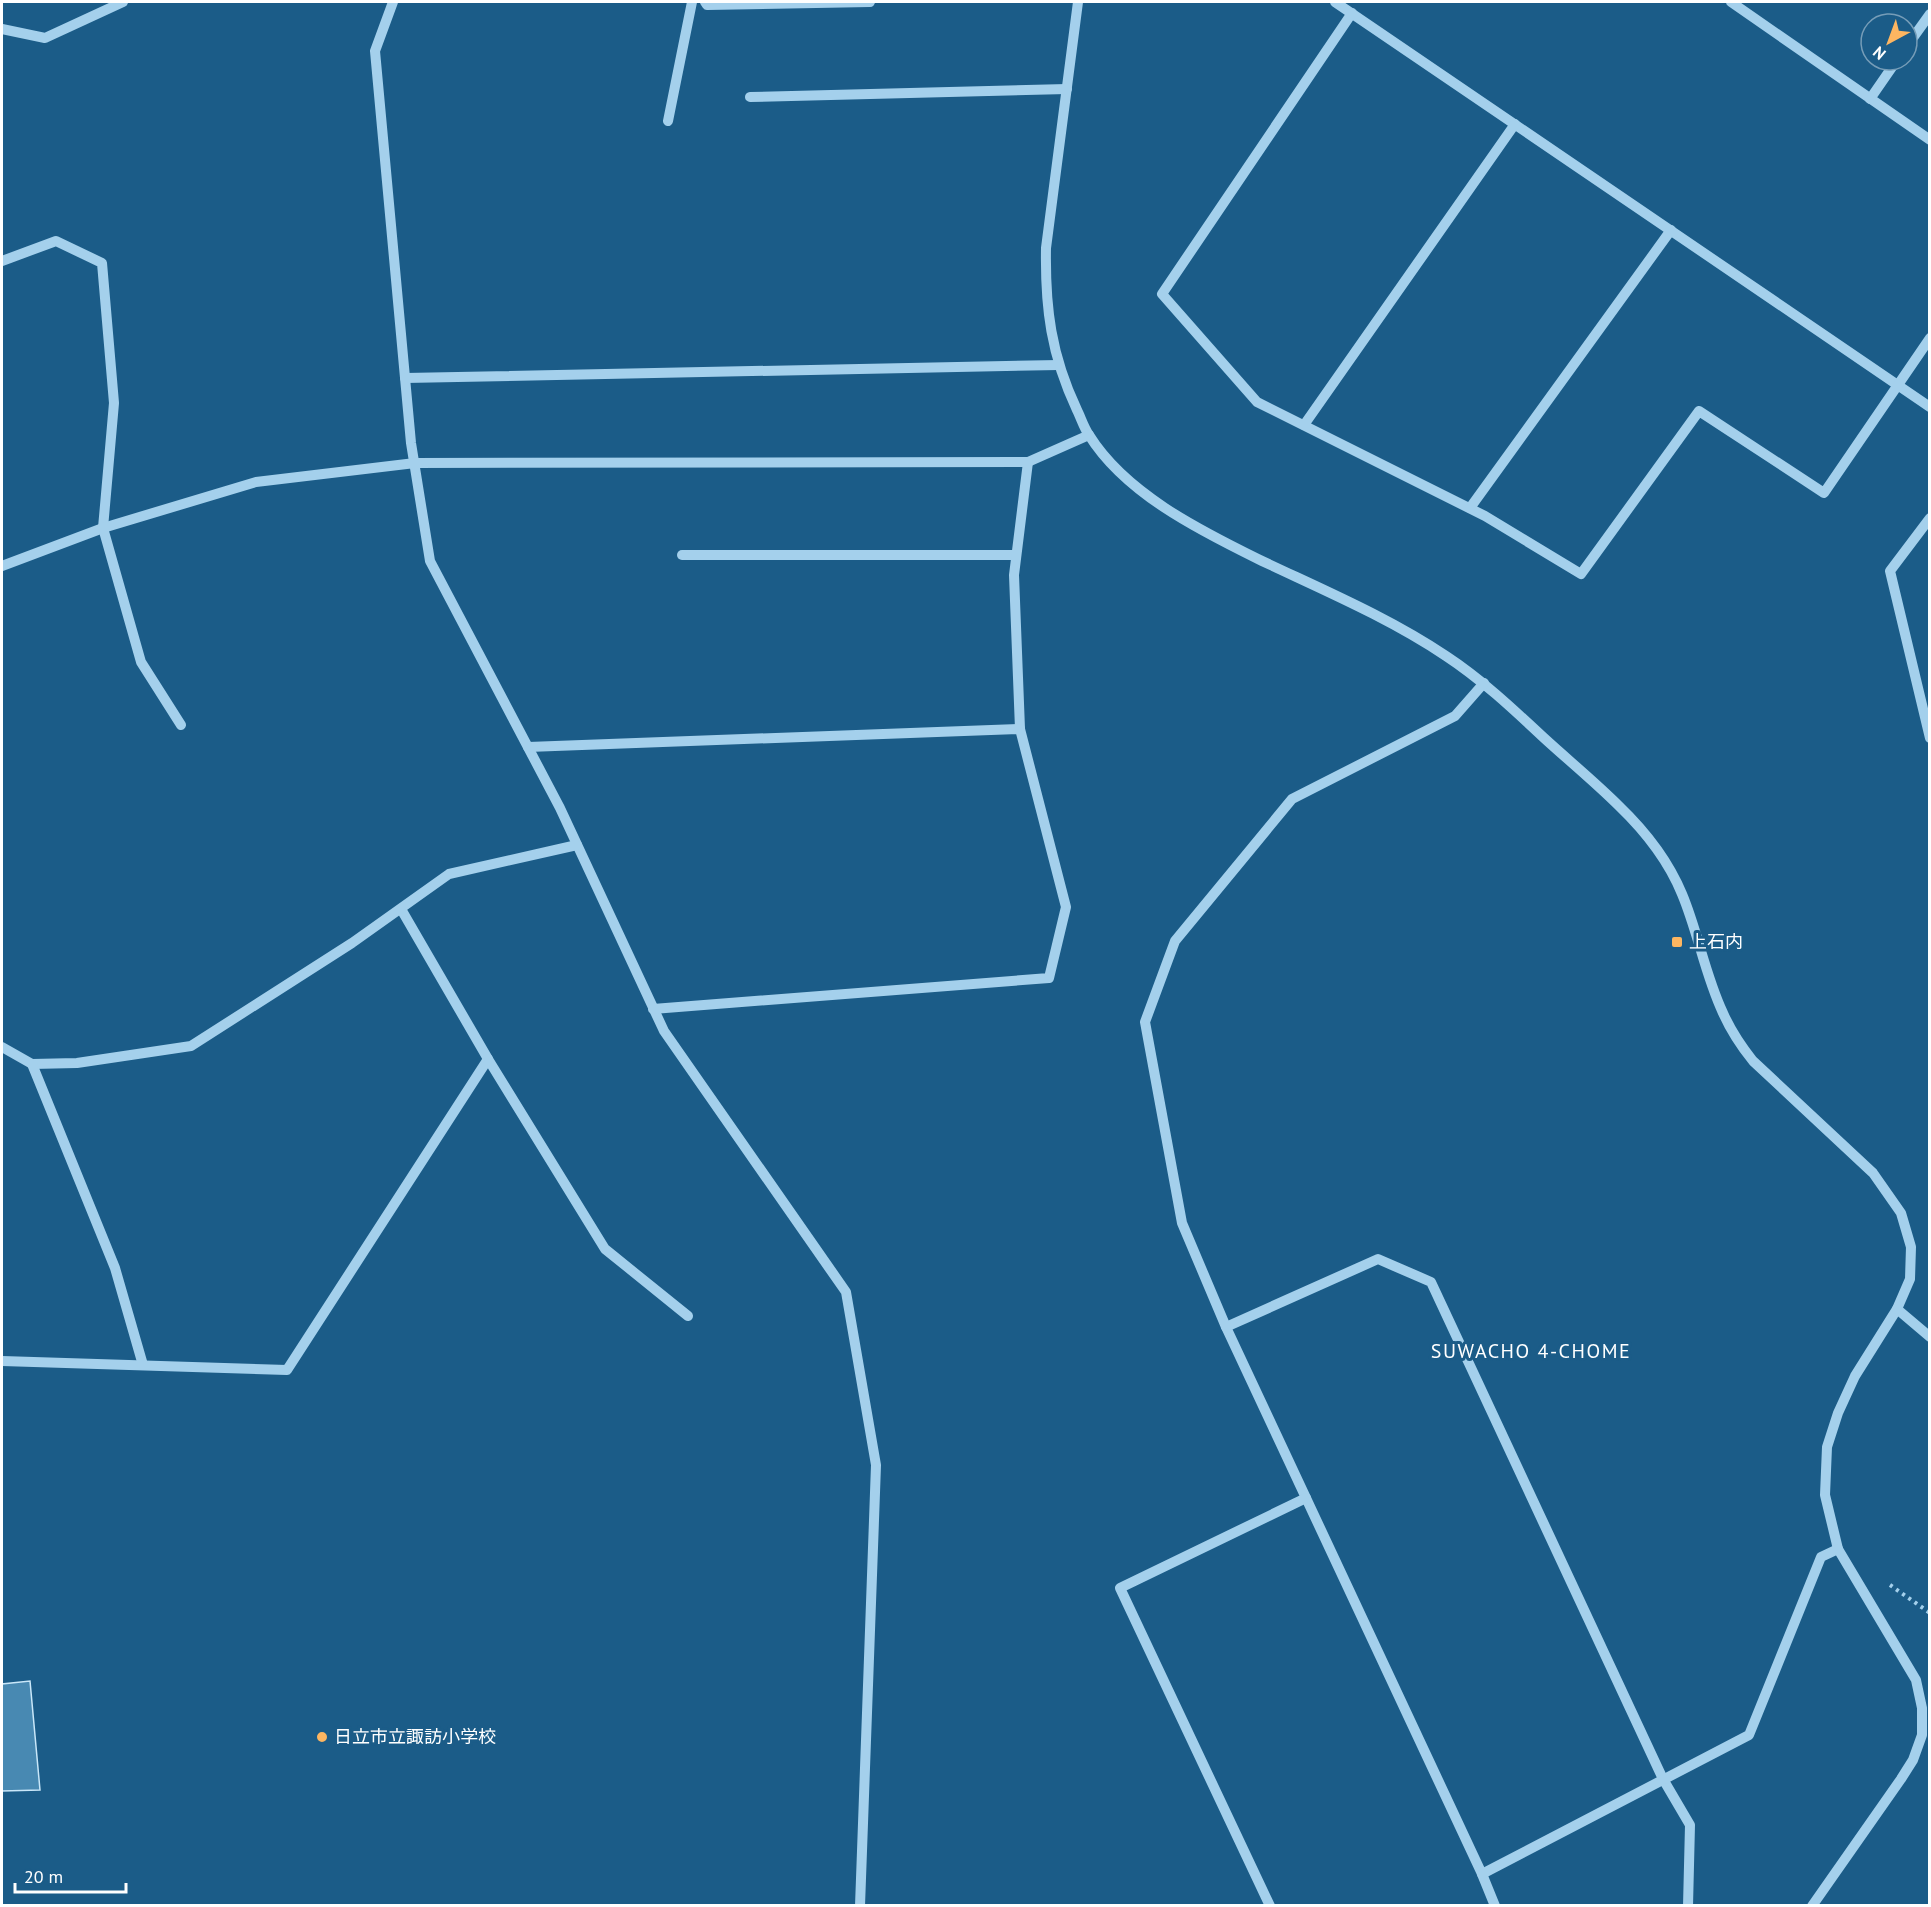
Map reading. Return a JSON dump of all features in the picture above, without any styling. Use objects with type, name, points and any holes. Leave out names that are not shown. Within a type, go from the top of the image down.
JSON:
[{"type":"street","points":[[2,29],[45,38],[123,2]]},
{"type":"street","points":[[393,2],[375,51],[405,378],[430,561],[577,845],[664,1031],[846,1292],[876,1465],[860,1905]]},
{"type":"street","points":[[668,121],[692,2]]},
{"type":"street","points":[[705,2],[707,4],[870,2]]},
{"type":"street","points":[[1078,2],[1047,249],[1045,289],[1050,331],[1059,365],[1071,398],[1089,435],[1112,465],[1159,504],[1204,532],[1388,622],[1446,655],[1484,683],[1618,805],[1648,837],[1667,865],[1682,894],[1722,1012],[1737,1040],[1753,1061],[1873,1173],[1901,1213],[1911,1247],[1910,1279],[1897,1309],[1855,1376],[1838,1413],[1827,1448],[1825,1495],[1838,1549],[1916,1680],[1926,1739],[1901,1779],[1812,1905]]},
{"type":"street","points":[[1335,2],[1929,407]]},
{"type":"street","points":[[1731,2],[1929,140]]},
{"type":"street","points":[[1352,13],[1162,294],[1257,402],[1470,508],[1581,574],[1699,411],[1824,493],[1929,338]]},
{"type":"street","points":[[1919,29],[1929,14]]},
{"type":"street","points":[[1870,99],[1889,72]]},
{"type":"street","points":[[750,97],[1067,89]]},
{"type":"street","points":[[1304,425],[1515,124]]},
{"type":"street","points":[[1470,508],[1671,230]]},
{"type":"street","points":[[2,261],[56,241],[102,263],[114,402],[102,528],[141,662],[181,725]]},
{"type":"street","points":[[405,378],[1059,365]]},
{"type":"street","points":[[2,567],[102,528],[256,482],[415,463],[1028,462],[1089,435]]},
{"type":"street","points":[[653,1009],[1049,978],[1065,907],[1020,729],[1014,575],[1028,462]]},
{"type":"street","points":[[1929,518],[1890,571],[1929,738]]},
{"type":"street","points":[[682,555],[1016,555]]},
{"type":"street","points":[[1484,683],[1455,716],[1292,798],[1175,941],[1145,1022],[1182,1223],[1226,1327],[1495,1905]]},
{"type":"street","points":[[528,747],[1020,729]]},
{"type":"street","points":[[2,1047],[32,1064],[77,1063],[191,1046],[352,943],[449,874],[577,845]]},
{"type":"street","points":[[401,909],[488,1059],[605,1249],[688,1316]]},
{"type":"street","points":[[2,1361],[287,1370],[488,1059]]},
{"type":"street","points":[[32,1064],[115,1268],[143,1365]]},
{"type":"street","points":[[1226,1327],[1378,1259],[1431,1282],[1663,1779],[1690,1825],[1688,1905]]},
{"type":"street","points":[[1897,1309],[1929,1337]]},
{"type":"street","points":[[1270,1905],[1120,1588],[1306,1498]]},
{"type":"street","points":[[1482,1874],[1749,1735],[1821,1557],[1838,1549]]},
{"type":"path","points":[[1884,1579],[1929,1613]]},
{"type":"building","points":[[30,1681],[40,1790],[2,1791],[2,1684]]},
{"type":"place","name":"上石内","points":[[1677,942]]},
{"type":"place","name":"日立市立諏訪小学校","points":[[322,1737]]},
{"type":"district","name":"SUWACHO 4-CHOME","points":[[1531,1351]]}]
